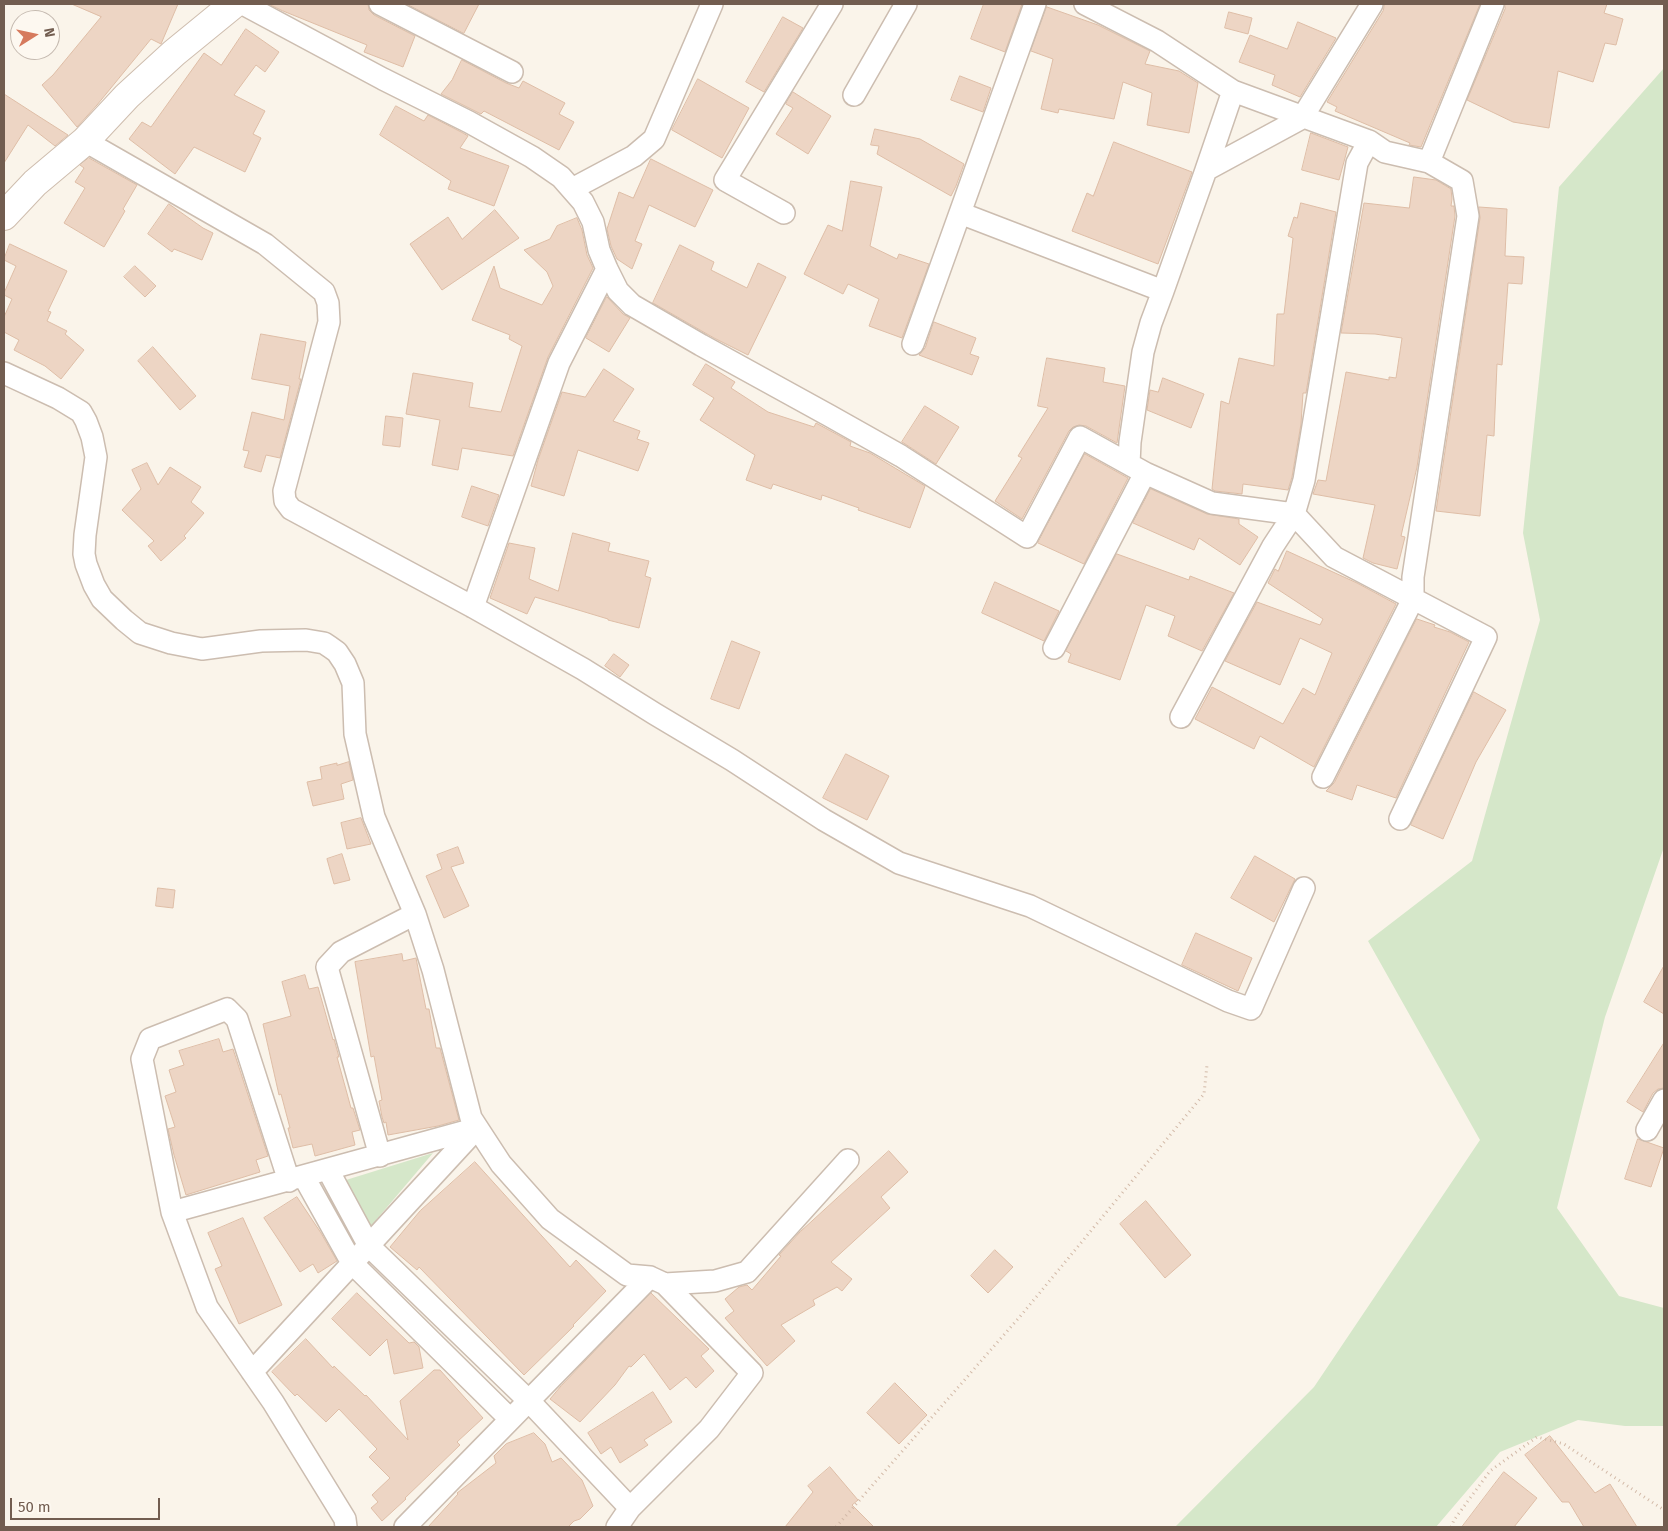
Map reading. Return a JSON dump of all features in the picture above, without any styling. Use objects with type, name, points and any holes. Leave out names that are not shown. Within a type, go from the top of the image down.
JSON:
[{"type":"street","points":[[4,216],[35,183],[85,142],[127,96],[174,53],[234,4]]},
{"type":"street","points":[[243,4],[383,80],[469,122],[532,157],[561,177],[587,209],[593,222],[599,250],[607,269],[618,291],[632,305],[893,452],[1027,536],[1080,437],[1137,469],[1212,503],[1294,514],[1334,558],[1486,637],[1400,819]]},
{"type":"street","points":[[380,4],[512,72]]},
{"type":"street","points":[[572,189],[634,156],[654,139],[712,4]]},
{"type":"street","points":[[784,213],[725,180],[832,4]]},
{"type":"street","points":[[854,94],[906,4]]},
{"type":"street","points":[[912,344],[1035,4]]},
{"type":"street","points":[[1085,4],[1157,41],[1233,91],[1368,141],[1385,152],[1429,162],[1462,181],[1468,216],[1412,577],[1413,599],[1323,777]]},
{"type":"street","points":[[1206,170],[1302,118],[1372,4]]},
{"type":"street","points":[[1429,162],[1493,4]]},
{"type":"street","points":[[1054,648],[1137,469],[1130,442],[1142,352],[1233,91]]},
{"type":"street","points":[[1181,717],[1273,546],[1294,514],[1304,480],[1357,163],[1368,141]]},
{"type":"street","points":[[85,142],[265,244],[324,292],[328,303],[329,322],[284,491],[285,501],[291,509],[473,607],[583,669],[732,760],[824,820],[899,863],[1030,906],[1228,1001],[1251,1010],[1304,888]]},
{"type":"street","points":[[960,213],[1163,291]]},
{"type":"street","points":[[473,607],[559,363],[607,269]]},
{"type":"street","points":[[4,372],[58,398],[81,412],[86,422],[96,457],[84,554],[94,585],[102,599],[124,620],[140,633],[171,643],[202,649],[261,641],[306,640],[324,643],[337,652],[345,664],[353,684],[355,734],[374,817],[415,914],[433,970],[471,1118],[501,1164],[550,1219],[627,1275],[657,1280],[715,1281],[747,1272],[848,1160]]},
{"type":"street","points":[[380,1156],[326,967],[341,952],[415,914]]},
{"type":"street","points":[[346,1527],[345,1519],[273,1402],[207,1307],[172,1212],[142,1059],[150,1039],[226,1009],[237,1019],[297,1179],[352,1263],[510,1419]]},
{"type":"street","points":[[1647,1130],[1664,1100]]},
{"type":"street","points":[[172,1212],[478,1128]]},
{"type":"street","points":[[252,1372],[478,1128]]},
{"type":"street","points":[[328,1170],[368,1246],[528,1401],[630,1508]]},
{"type":"street","points":[[404,1527],[528,1401],[657,1280]]},
{"type":"street","points":[[617,1527],[630,1508],[709,1429],[752,1373],[657,1280]]},
{"type":"path","points":[[836,1527],[1024,1313],[1204,1094],[1207,1066]]},
{"type":"path","points":[[1451,1527],[1454,1520],[1490,1471],[1537,1437],[1564,1444],[1664,1510]]},
{"type":"green space","points":[[1664,68],[1664,847],[1605,1017],[1557,1208],[1619,1296],[1664,1308],[1664,1426],[1625,1426],[1578,1420],[1500,1452],[1436,1527],[1175,1527],[1314,1387],[1480,1140],[1368,941],[1472,861],[1540,620],[1523,533],[1559,187]]},
{"type":"green space","points":[[433,1153],[371,1226],[346,1180]]},
{"type":"building","points":[[72,4],[178,4],[161,44],[151,39],[77,127],[42,85],[53,75],[101,17]]},
{"type":"building","points":[[269,4],[368,4],[369,10],[374,15],[415,36],[403,67],[364,52],[367,45]]},
{"type":"building","points":[[407,4],[479,4],[464,33]]},
{"type":"building","points":[[984,4],[1022,4],[1005,52],[971,39]]},
{"type":"building","points":[[1385,4],[1480,4],[1421,147],[1409,145],[1410,143],[1335,111],[1337,107],[1327,102],[1383,11]]},
{"type":"building","points":[[1505,4],[1607,4],[1604,13],[1623,19],[1616,45],[1605,43],[1593,82],[1558,71],[1549,128],[1513,122],[1467,100],[1505,9]]},
{"type":"building","points":[[1047,7],[1098,25],[1150,51],[1145,64],[1179,71],[1198,83],[1189,133],[1147,125],[1152,93],[1123,82],[1114,119],[1059,109],[1058,113],[1041,109],[1053,59],[1031,51]]},
{"type":"building","points":[[1229,12],[1252,18],[1248,34],[1225,28]]},
{"type":"building","points":[[783,17],[803,28],[764,92],[746,82]]},
{"type":"building","points":[[1298,22],[1336,38],[1300,97],[1272,85],[1275,75],[1239,62],[1250,35],[1287,49]]},
{"type":"building","points":[[246,29],[279,52],[265,72],[256,65],[234,95],[265,111],[253,134],[261,138],[245,172],[194,147],[175,174],[129,139],[142,122],[151,127],[204,53],[221,65]]},
{"type":"building","points":[[462,60],[506,83],[519,88],[523,81],[565,103],[559,114],[574,122],[559,150],[484,111],[481,114],[441,94],[452,80]]},
{"type":"building","points":[[960,76],[991,88],[983,112],[951,100]]},
{"type":"building","points":[[698,79],[749,108],[722,158],[672,130]]},
{"type":"building","points":[[793,92],[831,116],[808,154],[776,134],[793,108],[786,104]]},
{"type":"building","points":[[4,94],[68,135],[55,146],[28,125],[4,163]]},
{"type":"building","points":[[396,106],[424,121],[428,115],[463,133],[468,136],[460,148],[509,166],[494,206],[448,189],[451,181],[380,135]]},
{"type":"building","points":[[875,129],[920,139],[964,164],[951,196],[877,154],[879,146],[871,145]]},
{"type":"building","points":[[1311,133],[1348,147],[1339,180],[1302,170]]},
{"type":"building","points":[[1114,142],[1192,172],[1158,264],[1072,231],[1087,193],[1093,196]]},
{"type":"building","points":[[89,158],[137,185],[123,209],[125,211],[104,247],[64,223],[85,188],[75,182],[84,168],[80,165]]},
{"type":"building","points":[[651,159],[713,190],[695,227],[649,205],[635,241],[642,244],[632,269],[617,259],[611,246],[607,229],[619,192],[633,198]]},
{"type":"building","points":[[1414,177],[1436,180],[1451,189],[1451,206],[1454,206],[1455,216],[1417,467],[1401,536],[1405,537],[1397,569],[1373,563],[1363,558],[1375,505],[1313,494],[1318,480],[1326,481],[1346,372],[1389,380],[1389,377],[1396,378],[1402,338],[1375,334],[1341,333],[1364,203],[1409,208]]},
{"type":"building","points":[[851,181],[882,187],[870,246],[897,259],[899,254],[929,264],[902,338],[869,326],[879,299],[848,284],[843,294],[804,274],[828,225],[842,231]]},
{"type":"building","points":[[1301,203],[1336,212],[1306,393],[1303,393],[1301,424],[1292,477],[1288,490],[1243,484],[1242,494],[1215,491],[1212,489],[1221,401],[1229,404],[1239,358],[1274,366],[1277,314],[1284,314],[1293,238],[1288,236],[1294,217],[1297,218]]},
{"type":"building","points":[[169,204],[213,233],[202,260],[174,249],[172,252],[148,234]]},
{"type":"building","points":[[1479,207],[1507,209],[1505,256],[1524,257],[1522,284],[1508,283],[1502,365],[1497,364],[1494,436],[1487,435],[1480,516],[1436,511],[1480,218]]},
{"type":"building","points":[[495,210],[519,238],[442,290],[410,244],[448,217],[462,239]]},
{"type":"building","points":[[577,218],[582,230],[587,255],[593,268],[548,357],[513,456],[462,448],[458,470],[432,465],[440,420],[406,414],[413,373],[473,383],[469,407],[501,412],[522,346],[509,339],[510,335],[472,320],[494,266],[500,288],[542,305],[553,286],[547,272],[524,250],[550,239],[557,226]]},
{"type":"building","points":[[10,244],[67,271],[48,311],[51,312],[47,321],[67,331],[65,334],[84,350],[61,379],[45,366],[14,350],[19,340],[4,332],[4,317],[12,299],[4,295],[4,293],[16,266],[4,260]]},
{"type":"building","points":[[680,245],[714,262],[711,270],[747,288],[758,263],[786,277],[748,355],[653,303]]},
{"type":"building","points":[[135,266],[156,286],[145,297],[124,277]]},
{"type":"building","points":[[607,297],[623,314],[630,318],[609,352],[586,338]]},
{"type":"building","points":[[934,322],[976,338],[970,354],[979,357],[972,375],[919,355],[925,348]]},
{"type":"building","points":[[261,334],[306,342],[299,379],[301,379],[280,458],[266,455],[261,472],[244,467],[249,451],[243,450],[252,412],[284,420],[290,386],[252,379]]},
{"type":"building","points":[[153,347],[196,396],[180,410],[138,361]]},
{"type":"building","points":[[1047,358],[1105,368],[1103,382],[1125,386],[1117,443],[1086,426],[1079,425],[1073,427],[1069,431],[1022,519],[995,501],[1022,458],[1018,456],[1048,408],[1038,406]]},
{"type":"building","points":[[706,364],[735,382],[731,388],[768,412],[814,427],[816,423],[851,442],[850,446],[870,453],[925,486],[910,528],[822,495],[821,500],[773,484],[771,489],[746,480],[755,455],[700,420],[714,398],[693,385]]},
{"type":"building","points":[[604,369],[634,389],[613,421],[640,431],[637,439],[649,443],[638,471],[578,450],[564,496],[531,486],[562,392],[585,397]]},
{"type":"building","points":[[1163,378],[1204,394],[1191,428],[1147,410],[1150,390],[1158,392]]},
{"type":"building","points":[[925,406],[959,427],[936,464],[902,442]]},
{"type":"building","points":[[386,416],[403,418],[400,447],[383,445]]},
{"type":"building","points":[[1085,454],[1128,478],[1084,564],[1038,543]]},
{"type":"building","points":[[147,463],[158,485],[170,467],[201,487],[191,502],[204,513],[184,536],[186,538],[161,561],[148,546],[154,541],[122,510],[141,489],[132,470]]},
{"type":"building","points":[[472,486],[499,495],[488,526],[462,517]]},
{"type":"building","points":[[1151,489],[1207,514],[1239,519],[1239,524],[1258,537],[1240,565],[1199,538],[1194,550],[1133,523]]},
{"type":"building","points":[[573,533],[610,543],[608,551],[649,561],[645,576],[651,578],[639,628],[535,597],[527,614],[490,598],[509,543],[535,548],[529,579],[558,591]]},
{"type":"building","points":[[1287,551],[1357,583],[1396,604],[1314,767],[1260,736],[1254,749],[1195,719],[1212,687],[1283,724],[1303,688],[1315,695],[1332,653],[1300,638],[1280,685],[1225,661],[1257,602],[1320,625],[1323,619],[1268,583],[1275,569],[1278,571]]},
{"type":"building","points":[[1117,554],[1189,580],[1190,576],[1234,593],[1202,651],[1168,636],[1175,616],[1146,605],[1120,680],[1068,662],[1071,654],[1066,651]]},
{"type":"building","points":[[995,582],[1059,611],[1044,641],[982,613]]},
{"type":"building","points":[[1417,619],[1435,625],[1434,627],[1450,632],[1469,642],[1396,798],[1357,785],[1352,800],[1326,791],[1334,783]]},
{"type":"building","points":[[732,641],[760,652],[739,709],[711,699]]},
{"type":"building","points":[[614,654],[629,665],[620,677],[605,666]]},
{"type":"building","points":[[1474,692],[1506,710],[1476,762],[1443,839],[1411,825]]},
{"type":"building","points":[[846,754],[889,776],[867,820],[823,798]]},
{"type":"building","points":[[349,762],[353,780],[341,784],[344,799],[313,806],[307,782],[322,779],[320,767]]},
{"type":"building","points":[[361,818],[371,844],[347,849],[341,823]]},
{"type":"building","points":[[458,847],[464,863],[451,867],[469,906],[444,918],[426,876],[442,869],[437,855]]},
{"type":"building","points":[[342,854],[350,880],[334,884],[327,859]]},
{"type":"building","points":[[1255,856],[1295,879],[1274,922],[1231,898]]},
{"type":"building","points":[[158,888],[175,890],[173,908],[156,906]]},
{"type":"building","points":[[1196,933],[1252,958],[1238,991],[1182,965]]},
{"type":"building","points":[[402,954],[403,961],[416,958],[426,1009],[429,1009],[436,1048],[440,1048],[459,1120],[438,1126],[388,1135],[386,1122],[384,1123],[382,1117],[379,1101],[382,1100],[374,1056],[371,1057],[355,962]]},
{"type":"building","points":[[1664,966],[1664,1014],[1644,1002]]},
{"type":"building","points":[[305,975],[309,989],[318,987],[339,1057],[337,1057],[351,1108],[353,1108],[360,1130],[352,1132],[355,1145],[315,1156],[312,1144],[293,1148],[288,1128],[290,1128],[281,1094],[279,1095],[263,1024],[291,1016],[282,982]]},
{"type":"building","points":[[219,1039],[223,1052],[233,1049],[268,1156],[256,1160],[260,1172],[186,1195],[168,1129],[175,1127],[165,1096],[176,1092],[169,1070],[184,1065],[179,1051]]},
{"type":"building","points":[[1664,1043],[1664,1088],[1658,1089],[1653,1093],[1643,1112],[1627,1102]]},
{"type":"building","points":[[1638,1139],[1664,1148],[1651,1187],[1625,1179]]},
{"type":"building","points":[[889,1151],[908,1172],[881,1197],[890,1208],[831,1262],[852,1279],[842,1291],[837,1287],[813,1300],[815,1305],[781,1325],[795,1341],[767,1366],[725,1318],[734,1311],[725,1299],[739,1287],[747,1285],[752,1290],[781,1256],[779,1255],[800,1232]]},
{"type":"building","points":[[475,1162],[570,1267],[576,1260],[606,1291],[574,1326],[524,1375],[419,1267],[417,1270],[390,1247],[420,1211]]},
{"type":"building","points":[[297,1197],[337,1261],[318,1273],[313,1264],[300,1272],[264,1218]]},
{"type":"building","points":[[1146,1201],[1191,1255],[1165,1278],[1120,1224]]},
{"type":"building","points":[[243,1218],[282,1305],[239,1324],[215,1269],[222,1266],[208,1233]]},
{"type":"building","points":[[995,1250],[1013,1267],[988,1293],[971,1276]]},
{"type":"building","points":[[357,1293],[409,1343],[414,1342],[419,1347],[423,1368],[394,1374],[387,1339],[370,1356],[332,1319]]},
{"type":"building","points":[[651,1293],[709,1349],[701,1356],[714,1371],[696,1388],[686,1377],[670,1390],[644,1354],[631,1367],[629,1366],[615,1385],[580,1422],[550,1399]]},
{"type":"building","points":[[306,1339],[333,1368],[334,1366],[366,1395],[408,1440],[400,1401],[434,1370],[440,1370],[483,1418],[457,1442],[460,1445],[382,1521],[371,1508],[378,1502],[372,1495],[390,1478],[369,1457],[377,1449],[339,1409],[326,1422],[297,1394],[295,1396],[272,1372]]},
{"type":"building","points":[[895,1383],[927,1415],[899,1444],[867,1413]]},
{"type":"building","points":[[653,1392],[672,1422],[644,1440],[648,1445],[620,1463],[611,1447],[601,1454],[588,1433]]},
{"type":"building","points":[[534,1433],[545,1444],[552,1462],[561,1458],[582,1480],[593,1506],[580,1519],[574,1521],[568,1527],[428,1527],[457,1493],[496,1463],[494,1456],[506,1444]]},
{"type":"building","points":[[1550,1436],[1595,1493],[1610,1484],[1637,1527],[1584,1527],[1569,1502],[1562,1502],[1525,1455]]},
{"type":"building","points":[[830,1467],[858,1500],[852,1505],[874,1527],[785,1527],[813,1492],[808,1486]]},
{"type":"building","points":[[1504,1472],[1537,1498],[1514,1527],[1462,1527]]}]
